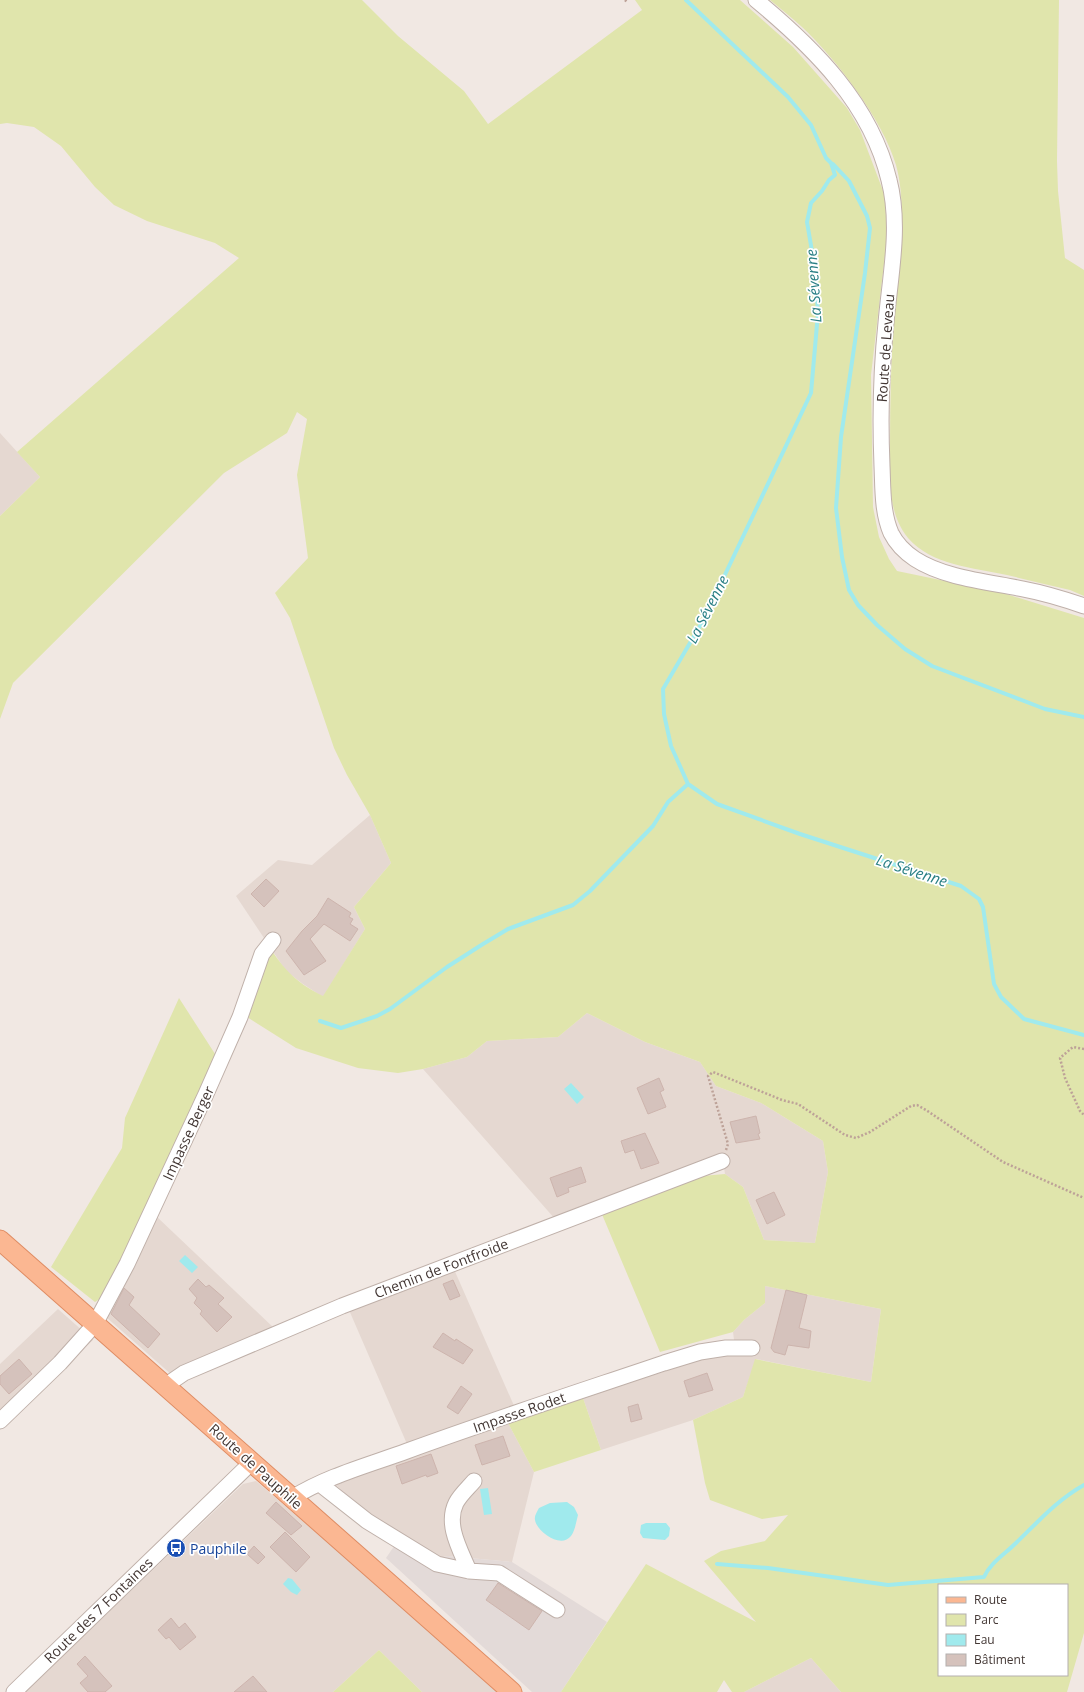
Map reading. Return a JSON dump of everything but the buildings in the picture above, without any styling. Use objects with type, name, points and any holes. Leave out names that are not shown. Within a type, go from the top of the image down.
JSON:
[{"type":"main road","name":"Route de Pauphile","points":[[0,1240],[512,1692]]},
{"type":"street","name":"Route de Leveau","points":[[756,0],[816,55],[840,83],[864,118],[876,142],[889,179],[895,220],[881,374],[881,435],[884,506],[892,535],[910,555],[928,566],[972,579],[1056,596],[1084,606]]},
{"type":"street","name":"Impasse Berger","points":[[0,1421],[60,1363],[95,1324],[127,1264],[206,1094],[240,1017],[262,954],[273,940]]},
{"type":"street","name":"Chemin de Fontfroide","points":[[165,1386],[191,1370],[342,1306],[722,1161]]},
{"type":"street","name":"Impasse Rodet","points":[[292,1498],[303,1491],[320,1484],[432,1442],[664,1363],[700,1352],[726,1348],[752,1348]]},
{"type":"street","name":"Route des 7 Fontaines","points":[[14,1692],[252,1462]]},
{"type":"street","points":[[469,1571],[455,1537],[452,1519],[453,1510],[457,1501],[474,1481]]},
{"type":"street","points":[[320,1484],[356,1512],[399,1542],[437,1564],[469,1571],[499,1573],[557,1610]]},
{"type":"path","points":[[1084,1049],[1073,1047],[1060,1058],[1065,1078],[1080,1111],[1084,1115]]},
{"type":"path","points":[[722,1161],[728,1144],[708,1076],[713,1072],[782,1100],[798,1104],[845,1135],[856,1138],[870,1132],[911,1106],[917,1105],[1003,1162],[1084,1198]]},
{"type":"shaded area","points":[[0,433],[40,477],[0,516]]},
{"type":"shaded area","points":[[370,815],[391,863],[354,907],[365,929],[323,997],[286,971],[236,896],[278,860],[312,865]]},
{"type":"shaded area","points":[[587,1013],[645,1042],[700,1062],[716,1086],[761,1103],[823,1141],[828,1172],[815,1243],[764,1240],[743,1187],[725,1174],[722,1154],[555,1219],[423,1069],[467,1057],[487,1041],[558,1037]]},
{"type":"shaded area","points":[[156,1216],[275,1329],[172,1375],[106,1317]]},
{"type":"shaded area","points":[[453,1267],[515,1408],[407,1444],[349,1310]]},
{"type":"shaded area","points":[[765,1286],[881,1309],[871,1382],[756,1359],[743,1397],[693,1420],[601,1450],[583,1398],[714,1355],[736,1355],[733,1332],[744,1320],[765,1303]]},
{"type":"shaded area","points":[[58,1309],[93,1340],[0,1428],[0,1364]]},
{"type":"shaded area","points":[[507,1421],[534,1472],[512,1562],[448,1556],[438,1558],[368,1515],[335,1484]]},
{"type":"shaded area","points":[[256,1481],[437,1636],[498,1692],[422,1692],[379,1650],[333,1692],[25,1692],[243,1484]]},
{"type":"shaded area","points":[[401,1536],[438,1558],[448,1556],[512,1562],[607,1622],[561,1692],[532,1692],[386,1558]]},
{"type":"shaded area","points":[[811,1658],[841,1692],[744,1692]]},
{"type":"green space","points":[[0,0],[362,0],[398,36],[464,91],[488,124],[642,10],[635,0],[740,0],[793,47],[847,108],[860,130],[885,196],[887,238],[871,375],[873,507],[879,537],[889,559],[897,571],[1003,593],[1084,618],[1084,1633],[1067,1692],[841,1692],[811,1658],[744,1692],[732,1692],[724,1680],[717,1692],[561,1692],[646,1564],[756,1622],[704,1561],[721,1551],[765,1541],[788,1515],[762,1519],[710,1500],[705,1483],[693,1420],[743,1397],[755,1359],[871,1382],[881,1309],[765,1286],[765,1303],[744,1320],[733,1332],[660,1352],[601,1212],[702,1176],[725,1174],[743,1187],[764,1240],[815,1243],[828,1172],[823,1141],[761,1103],[716,1086],[700,1062],[645,1042],[587,1013],[558,1037],[487,1041],[467,1057],[423,1069],[398,1073],[358,1068],[296,1048],[247,1017],[263,966],[272,951],[288,972],[307,987],[323,996],[365,929],[354,907],[391,863],[370,815],[347,775],[334,748],[290,618],[275,593],[308,558],[297,475],[307,419],[297,412],[287,433],[224,473],[13,683],[0,719],[0,516],[40,477],[17,452],[239,258],[215,243],[147,221],[114,205],[95,187],[61,146],[34,127],[7,123],[0,124]]},
{"type":"green space","points":[[770,0],[1059,0],[1058,191],[1065,258],[1084,270],[1084,596],[1070,590],[941,560],[918,547],[908,538],[901,528],[893,506],[890,482],[890,396],[892,347],[902,219],[900,182],[896,165],[890,147],[881,129],[857,91],[815,40]]},
{"type":"green space","points":[[179,998],[217,1057],[125,1256],[103,1297],[95,1302],[51,1267],[122,1148],[125,1118]]},
{"type":"green space","points":[[583,1398],[601,1450],[534,1472],[507,1421]]},
{"type":"green space","points":[[379,1650],[422,1692],[333,1692]]},
{"type":"water","points":[[571,1083],[584,1097],[577,1104],[564,1089]]},
{"type":"water","points":[[185,1255],[198,1267],[192,1273],[179,1261]]},
{"type":"water","points":[[488,1488],[492,1514],[484,1515],[480,1489]]},
{"type":"water","points":[[567,1502],[574,1507],[578,1515],[574,1529],[571,1536],[567,1540],[556,1540],[545,1534],[540,1529],[535,1520],[535,1516],[539,1508],[550,1503]]},
{"type":"water","points":[[646,1523],[666,1523],[670,1528],[669,1536],[665,1540],[643,1538],[640,1533],[641,1525]]},
{"type":"water","points":[[288,1578],[292,1579],[301,1590],[297,1595],[291,1592],[283,1584]]},
{"type":"waterway","name":"La Sévenne","points":[[686,0],[788,97],[811,125],[826,158],[831,163],[835,175],[829,180],[822,191],[811,203],[807,222],[815,269],[818,313],[811,393],[704,619],[663,689],[664,714],[671,746],[688,784],[717,804],[800,834],[961,886],[979,899],[983,907],[994,984],[1001,997],[1024,1019],[1084,1035]]},
{"type":"waterway","points":[[833,164],[849,181],[867,216],[870,228],[865,273],[841,437],[836,508],[842,557],[849,590],[858,605],[877,625],[905,649],[932,666],[1045,709],[1084,717]]},
{"type":"waterway","points":[[320,1021],[341,1028],[377,1016],[390,1009],[447,967],[508,929],[573,905],[590,891],[653,826],[668,802],[688,784]]},
{"type":"waterway","points":[[717,1564],[768,1568],[888,1585],[984,1577],[990,1567],[1048,1512],[1065,1497],[1084,1485]]},
{"type":"place","name":"Pauphile","points":[[176,1548]]}]
